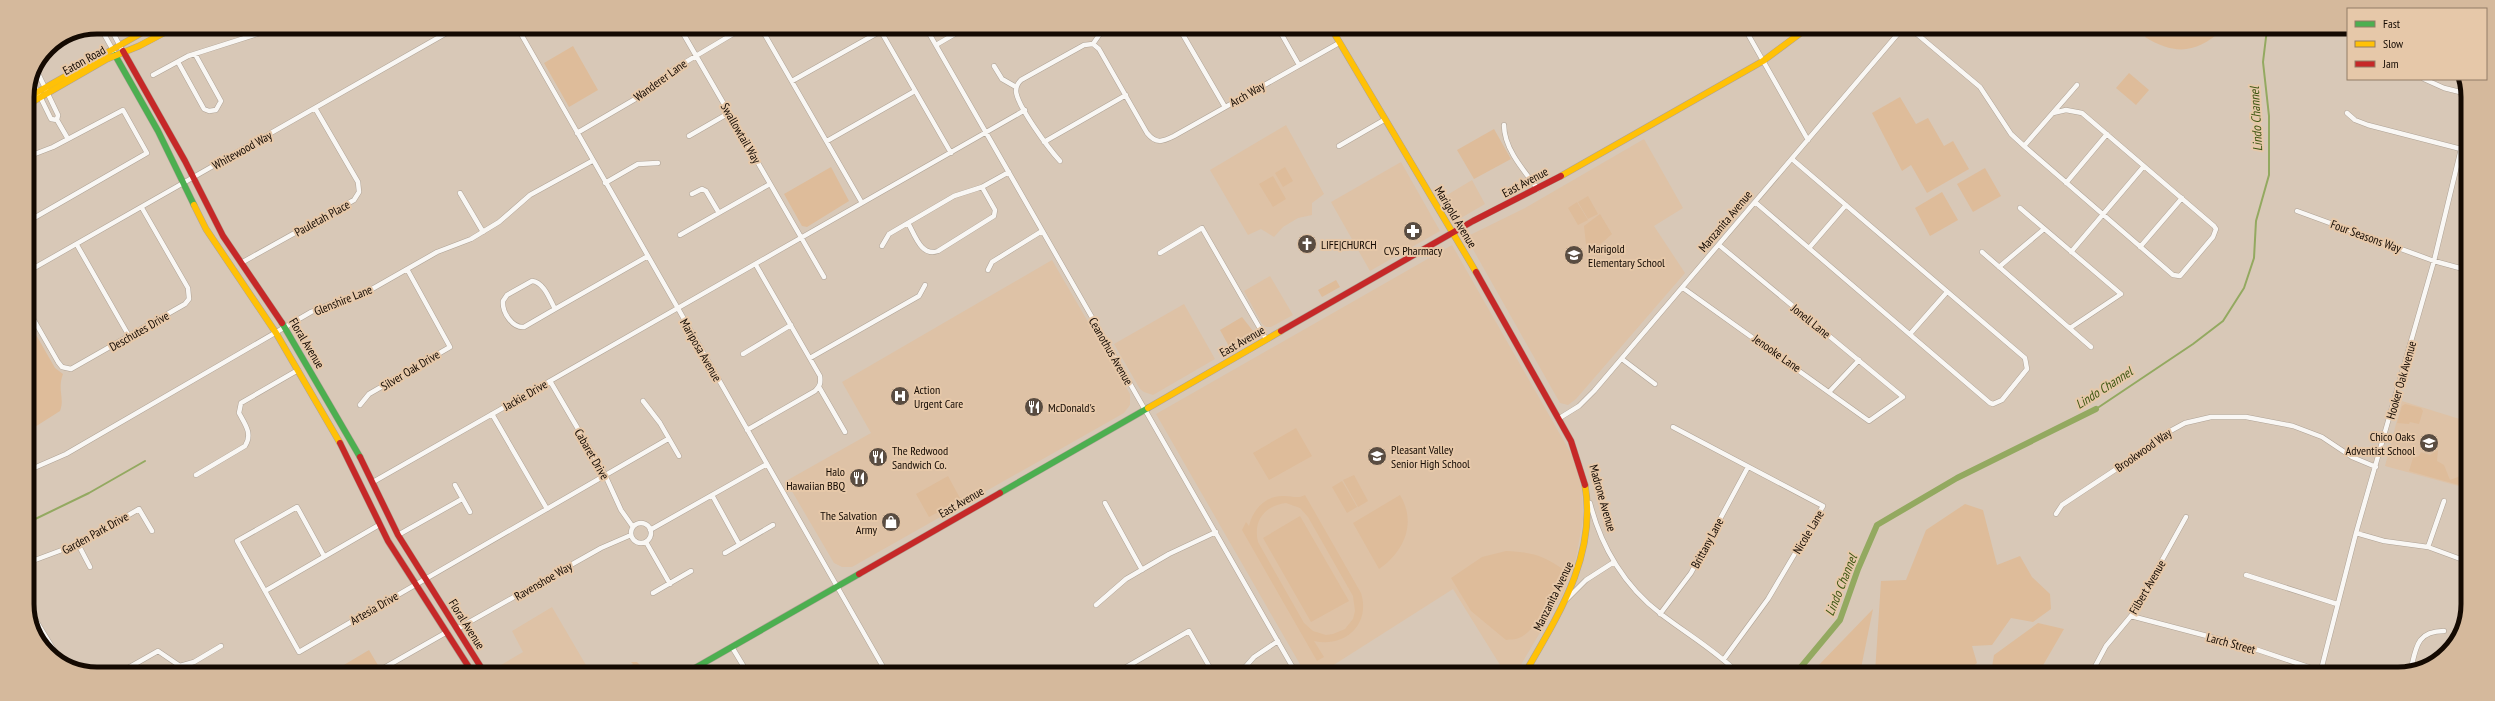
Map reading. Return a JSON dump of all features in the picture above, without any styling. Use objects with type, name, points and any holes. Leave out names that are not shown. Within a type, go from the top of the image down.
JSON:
[{"type":"street","name":"Floral Avenue","points":[[104,34],[158,131],[214,242],[276,333],[344,449],[379,525],[415,585],[469,667]]},
{"type":"street","name":"Floral Avenue","points":[[114,34],[193,177],[214,222],[240,263],[286,328],[373,482],[398,535],[481,667]]},
{"type":"street","name":"Eaton Road","points":[[34,99],[112,48],[138,34]]},
{"type":"street","name":"Eaton Road","points":[[47,90],[123,51],[139,46],[162,34]]},
{"type":"street","points":[[153,75],[195,54],[246,34]]},
{"type":"street","name":"Whitewood Way","points":[[34,268],[445,34]]},
{"type":"street","name":"Mariposa Avenue","points":[[521,34],[592,161],[883,667]]},
{"type":"street","name":"Swallowtail Way","points":[[684,34],[824,277]]},
{"type":"street","name":"Wanderer Lane","points":[[577,133],[637,98],[674,69],[733,34]]},
{"type":"street","points":[[765,34],[828,141],[862,203]]},
{"type":"street","points":[[792,81],[873,34]]},
{"type":"street","points":[[882,34],[950,153]]},
{"type":"street","name":"Ceanothus Avenue","points":[[930,34],[1293,667]]},
{"type":"street","points":[[936,45],[955,34]]},
{"type":"street","points":[[1093,44],[1100,34]]},
{"type":"street","points":[[1182,34],[1225,107]]},
{"type":"street","points":[[1281,34],[1298,65]]},
{"type":"street","name":"Marigold Avenue","points":[[1335,34],[1384,120],[1454,233],[1558,419]]},
{"type":"street","points":[[1747,34],[1808,140]]},
{"type":"street","name":"East Avenue","points":[[697,667],[1266,339],[1454,233],[1538,189],[1763,61],[1800,34]]},
{"type":"street","name":"Manzanita Avenue","points":[[1558,419],[1579,406],[1622,359],[1898,34]]},
{"type":"street","points":[[1916,34],[1980,87],[2011,134],[2024,146],[2173,275],[2180,276],[2213,237],[2216,229],[2082,113],[2075,110],[2052,113]]},
{"type":"street","points":[[1044,142],[1126,95],[1099,49],[1093,44],[1088,43],[1077,48],[1021,80],[1016,87],[1016,92],[1025,110],[1044,142],[1060,161]]},
{"type":"street","name":"Arch Way","points":[[1126,95],[1147,133],[1155,141],[1165,141],[1339,43]]},
{"type":"street","points":[[178,62],[204,109],[209,112],[216,110],[221,101],[195,54]]},
{"type":"street","points":[[994,66],[1002,79],[1016,87]]},
{"type":"street","points":[[39,74],[58,115],[57,120],[68,139]]},
{"type":"street","points":[[2426,80],[2444,88],[2461,92]]},
{"type":"street","points":[[2024,146],[2078,85]]},
{"type":"street","points":[[35,86],[51,119],[57,120]]},
{"type":"street","points":[[828,141],[915,91]]},
{"type":"street","points":[[34,96],[39,95]]},
{"type":"street","name":"Pauletah Place","points":[[240,263],[354,200],[360,192],[358,182],[315,108]]},
{"type":"street","points":[[34,154],[68,139],[123,110],[147,153],[34,218]]},
{"type":"street","name":"Jackie Drive","points":[[373,482],[756,265],[1025,110]]},
{"type":"street","points":[[689,136],[729,113]]},
{"type":"street","points":[[2347,113],[2355,120],[2368,125],[2461,149]]},
{"type":"street","points":[[1339,146],[1384,120]]},
{"type":"street","points":[[1504,125],[1506,140],[1515,158],[1538,189]]},
{"type":"street","points":[[2066,182],[2107,134]]},
{"type":"street","name":"Hooker Oak Avenue","points":[[2321,667],[2356,533],[2434,261],[2461,149]]},
{"type":"street","points":[[1755,202],[1990,403],[1994,404],[2002,400],[2027,369],[2025,358],[1792,159]]},
{"type":"street","name":"Glenshire Lane","points":[[34,468],[66,454],[321,307],[358,297],[438,252],[483,232],[499,222],[530,195],[592,161]]},
{"type":"street","points":[[605,182],[638,164],[658,163]]},
{"type":"street","points":[[2071,252],[2144,166]]},
{"type":"street","points":[[882,246],[889,234],[908,222],[954,196],[982,187],[1009,172]]},
{"type":"street","points":[[680,235],[770,184]]},
{"type":"street","points":[[908,222],[924,250],[931,253],[938,251],[994,216],[995,210],[982,187]]},
{"type":"street","points":[[692,194],[702,189],[706,191],[719,213]]},
{"type":"street","points":[[460,193],[483,232]]},
{"type":"street","points":[[2140,247],[2182,198]]},
{"type":"street","points":[[1809,248],[1846,205]]},
{"type":"street","name":"Deschutes Drive","points":[[34,320],[62,367],[66,369],[77,367],[186,304],[189,299],[188,288],[142,208]]},
{"type":"street","points":[[2020,208],[2121,294],[2070,328]]},
{"type":"street","name":"Four Seasons Way","points":[[2297,211],[2434,261],[2461,268]]},
{"type":"street","points":[[1160,253],[1202,228],[1266,339]]},
{"type":"street","points":[[1999,267],[2044,229]]},
{"type":"street","points":[[988,270],[992,262],[1042,231]]},
{"type":"street","points":[[77,245],[129,336]]},
{"type":"street","name":"Jonell Lane","points":[[1719,245],[1903,397],[1869,420]]},
{"type":"street","points":[[1982,252],[2091,346]]},
{"type":"street","points":[[555,309],[543,287],[536,281],[532,281],[507,295],[503,301],[511,322],[519,328],[524,328],[648,256]]},
{"type":"street","points":[[756,265],[820,376],[819,387],[845,432]]},
{"type":"street","name":"Silver Oak Drive","points":[[360,405],[369,394],[450,347],[406,269]]},
{"type":"street","points":[[810,358],[919,296],[925,285]]},
{"type":"street","name":"Jenooke Lane","points":[[1683,288],[1869,420]]},
{"type":"street","points":[[1910,334],[1947,292]]},
{"type":"street","points":[[743,354],[791,325]]},
{"type":"street","points":[[1622,359],[1655,384]]},
{"type":"street","points":[[1830,391],[1859,360]]},
{"type":"street","points":[[196,475],[245,446],[248,441],[249,432],[238,413],[241,403],[298,370]]},
{"type":"street","name":"Cabaret Drive","points":[[550,381],[605,475],[621,510],[633,527]]},
{"type":"street","points":[[747,430],[819,387]]},
{"type":"street","points":[[643,401],[679,456]]},
{"type":"street","points":[[492,414],[547,509]]},
{"type":"street","name":"Brookwood Way","points":[[2056,514],[2062,505],[2130,460],[2161,436],[2185,423],[2212,417],[2246,417],[2293,426],[2322,437],[2352,457],[2376,467]]},
{"type":"street","name":"Madrone Avenue","points":[[1558,419],[1580,459],[1589,500],[1596,523],[1614,562],[1642,598],[1660,614],[1724,659],[1732,667]]},
{"type":"street","name":"Nicole Lane","points":[[1673,427],[1748,467],[1788,486],[1823,506],[1768,598],[1724,659]]},
{"type":"street","name":"Artesia Drive","points":[[324,556],[297,507],[237,541],[299,652],[668,439]]},
{"type":"street","points":[[650,530],[767,464]]},
{"type":"street","name":"Brittany Lane","points":[[1660,614],[1691,574],[1748,467]]},
{"type":"street","points":[[455,485],[470,512]]},
{"type":"street","points":[[712,496],[739,544]]},
{"type":"street","points":[[398,535],[462,499]]},
{"type":"street","name":"Manzanita Avenue","points":[[1528,667],[1576,581],[1587,541],[1589,500]]},
{"type":"street","points":[[2428,547],[2444,501]]},
{"type":"street","points":[[1105,503],[1142,570]]},
{"type":"street","name":"Garden Park Drive","points":[[34,560],[78,544],[139,509],[152,531]]},
{"type":"street","name":"Filbert Avenue","points":[[2095,667],[2106,646],[2131,616],[2186,517]]},
{"type":"street","points":[[641,523],[647,526],[650,530],[650,536],[646,542],[636,542],[631,535],[633,527],[641,523]]},
{"type":"street","points":[[265,591],[379,525]]},
{"type":"street","points":[[725,552],[773,525]]},
{"type":"street","points":[[1096,605],[1113,588],[1142,570],[1216,532]]},
{"type":"street","points":[[2356,533],[2384,541],[2428,547],[2461,559]]},
{"type":"street","name":"Ravenshoe Way","points":[[458,629],[601,548],[631,535]]},
{"type":"street","points":[[646,542],[670,584]]},
{"type":"street","points":[[78,544],[90,567]]},
{"type":"street","points":[[1565,602],[1586,580],[1614,562]]},
{"type":"street","points":[[653,594],[691,571]]},
{"type":"street","points":[[2246,575],[2337,604]]},
{"type":"street","name":"Larch Street","points":[[2131,616],[2249,647],[2304,667]]},
{"type":"street","points":[[36,621],[52,647]]},
{"type":"street","points":[[1126,667],[1189,631],[1210,667]]},
{"type":"street","points":[[386,667],[447,632]]},
{"type":"street","points":[[2412,665],[2420,639],[2427,633],[2444,632]]},
{"type":"street","points":[[1245,667],[1254,657],[1278,641]]},
{"type":"street","points":[[131,667],[158,651],[180,666],[194,662],[221,646]]},
{"type":"street","points":[[732,647],[744,667]]},
{"type":"shaded area","points":[[2147,34],[2217,34],[2204,43],[2186,49],[2167,47],[2145,37]]},
{"type":"shaded area","points":[[573,46],[598,90],[569,107],[544,63]]},
{"type":"shaded area","points":[[2129,73],[2149,90],[2136,105],[2116,88]]},
{"type":"shaded area","points":[[1900,97],[1916,124],[1928,118],[1944,146],[1953,141],[1969,169],[1927,193],[1911,165],[1902,171],[1872,113]]},
{"type":"shaded area","points":[[1286,125],[1324,194],[1312,203],[1312,215],[1298,218],[1283,227],[1274,237],[1261,229],[1248,235],[1210,170]]},
{"type":"shaded area","points":[[1494,129],[1511,159],[1474,179],[1457,150]]},
{"type":"shaded area","name":"Marigold Elementary School","points":[[1644,139],[1683,208],[1654,226],[1685,273],[1576,399],[1568,405],[1560,403],[1466,237],[1525,208]]},
{"type":"shaded area","points":[[1401,162],[1440,231],[1370,271],[1331,202]]},
{"type":"shaded area","points":[[831,167],[849,201],[807,227],[802,226],[784,194]]},
{"type":"shaded area","points":[[1285,167],[1293,181],[1283,187],[1275,173]]},
{"type":"shaded area","points":[[1985,168],[2001,196],[1973,212],[1957,184]]},
{"type":"shaded area","points":[[1273,176],[1286,199],[1273,207],[1259,184]]},
{"type":"shaded area","points":[[1472,180],[1485,204],[1461,218],[1452,216],[1442,198]]},
{"type":"shaded area","points":[[1942,192],[1958,220],[1930,236],[1915,208]]},
{"type":"shaded area","points":[[1588,196],[1598,214],[1588,219],[1578,202]]},
{"type":"shaded area","points":[[1577,202],[1588,220],[1578,225],[1568,208]]},
{"type":"shaded area","points":[[1600,214],[1612,234],[1593,251],[1586,244],[1584,226]]},
{"type":"shaded area","name":"Pleasant Valley Senior High School","points":[[1452,245],[1577,464],[1582,488],[1583,519],[1576,558],[1563,594],[1520,667],[1501,667],[1453,589],[1330,667],[1302,667],[1156,414]]},
{"type":"shaded area","points":[[1052,260],[1130,394],[1130,405],[1124,413],[852,567],[842,567],[834,563],[786,481],[871,433],[842,382]]},
{"type":"shaded area","points":[[1270,276],[1293,315],[1271,327],[1266,327],[1262,324],[1244,291]]},
{"type":"shaded area","points":[[1336,280],[1340,287],[1322,297],[1318,290]]},
{"type":"shaded area","points":[[1184,304],[1215,359],[1153,395],[1144,392],[1140,389],[1114,344]]},
{"type":"shaded area","points":[[1242,317],[1253,331],[1252,336],[1231,350],[1220,330]]},
{"type":"shaded area","points":[[34,331],[55,368],[63,374],[61,380],[62,402],[60,411],[34,428]]},
{"type":"shaded area","name":"Chico Oaks Adventist School","points":[[2402,401],[2461,419],[2461,487],[2385,466]]},
{"type":"shaded area","points":[[2405,404],[2421,408],[2423,411],[2419,424],[2410,422],[2409,424],[2397,423],[2402,406]]},
{"type":"shaded area","points":[[1296,428],[1312,456],[1269,480],[1253,453]]},
{"type":"shaded area","points":[[2461,441],[2461,458],[2459,448]]},
{"type":"shaded area","points":[[2438,450],[2437,461],[2444,465],[2450,480],[2461,476],[2461,486],[2409,471],[2413,458],[2419,456],[2421,452],[2430,455]]},
{"type":"shaded area","points":[[1354,475],[1368,501],[1358,507],[1343,480]]},
{"type":"shaded area","points":[[948,476],[961,500],[929,517],[916,494]]},
{"type":"shaded area","points":[[1342,481],[1357,507],[1347,513],[1332,487]]},
{"type":"shaded area","points":[[1305,495],[1361,593],[1363,605],[1362,615],[1352,632],[1335,641],[1314,641],[1324,657],[1317,661],[1242,530],[1246,522],[1249,526],[1257,509],[1266,501],[1277,496]],"holes":[[[1286,503],[1300,508],[1308,517],[1353,596],[1355,611],[1353,619],[1345,629],[1333,634],[1326,635],[1313,631],[1304,623],[1258,542],[1257,527],[1266,511],[1272,507]]]},
{"type":"shaded area","points":[[1400,495],[1405,506],[1407,516],[1405,536],[1395,554],[1379,569],[1353,523]]},
{"type":"shaded area","points":[[1965,504],[1983,510],[1997,565],[2020,556],[2032,577],[2050,594],[2051,609],[2033,622],[2011,618],[1992,645],[1972,646],[1977,663],[1972,667],[1875,667],[1881,581],[1906,580],[1926,530]]},
{"type":"shaded area","points":[[1300,516],[1349,601],[1311,622],[1263,538]]},
{"type":"shaded area","points":[[1506,551],[1530,553],[1550,561],[1564,570],[1552,598],[1533,627],[1519,638],[1506,640],[1471,611],[1451,578],[1482,557]]},
{"type":"shaded area","points":[[552,607],[587,667],[498,667],[523,652],[512,631]]},
{"type":"shaded area","points":[[1873,609],[1861,667],[1817,667]]},
{"type":"shaded area","points":[[2038,623],[2064,629],[2042,667],[1992,667],[1994,655]]},
{"type":"shaded area","points":[[369,650],[379,667],[340,667]]},
{"type":"shaded area","points":[[631,662],[637,662],[642,667],[628,667],[633,664]]},
{"type":"waterway","name":"Lindo Channel","points":[[2096,409],[2193,344],[2223,321],[2244,288],[2254,258],[2256,221],[2269,175],[2269,116],[2263,62],[2266,34]]},
{"type":"waterway","name":"Lindo Channel","points":[[1801,667],[1840,620],[1858,569],[1877,525],[1957,478],[2096,409]]},
{"type":"waterway","points":[[34,520],[89,493],[145,461]]},
{"type":"traffic: fast","points":[[115,55],[158,131],[194,205]]},
{"type":"traffic: fast","points":[[282,323],[360,457]]},
{"type":"traffic: fast","points":[[1000,493],[1148,408]]},
{"type":"traffic: fast","points":[[697,667],[859,574]]},
{"type":"traffic: slow","points":[[34,94],[140,34]]},
{"type":"traffic: slow","points":[[34,101],[107,59],[139,46],[162,34]]},
{"type":"traffic: slow","points":[[1335,34],[1476,272]]},
{"type":"traffic: slow","points":[[1561,176],[1763,61],[1799,34]]},
{"type":"traffic: slow","points":[[194,205],[206,229],[276,333],[340,443]]},
{"type":"traffic: slow","points":[[1148,408],[1281,331]]},
{"type":"traffic: slow","points":[[1528,667],[1562,606],[1580,560],[1585,536],[1587,511],[1585,485]]},
{"type":"traffic: jam","points":[[123,51],[185,161],[223,236],[282,323]]},
{"type":"traffic: jam","points":[[1281,331],[1473,221],[1561,176]]},
{"type":"traffic: jam","points":[[1476,272],[1571,441],[1585,485]]},
{"type":"traffic: jam","points":[[340,443],[388,541],[469,667]]},
{"type":"traffic: jam","points":[[360,457],[398,535],[481,667]]},
{"type":"traffic: jam","points":[[859,574],[1000,493]]},
{"type":"place","name":"CVS Pharmacy","points":[[1413,231]]},
{"type":"place","name":"LIFE|CHURCH","points":[[1307,244]]},
{"type":"place","name":"Marigold Elementary School","points":[[1574,255]]},
{"type":"place","name":"Action Urgent Care","points":[[900,396]]},
{"type":"place","name":"McDonald's","points":[[1034,407]]},
{"type":"place","name":"Chico Oaks Adventist School","points":[[2429,443]]},
{"type":"place","name":"Pleasant Valley Senior High School","points":[[1377,456]]},
{"type":"place","name":"The Redwood Sandwich Co.","points":[[878,457]]},
{"type":"place","name":"Halo Hawaiian BBQ","points":[[859,478]]},
{"type":"place","name":"The Salvation Army","points":[[891,522]]}]
